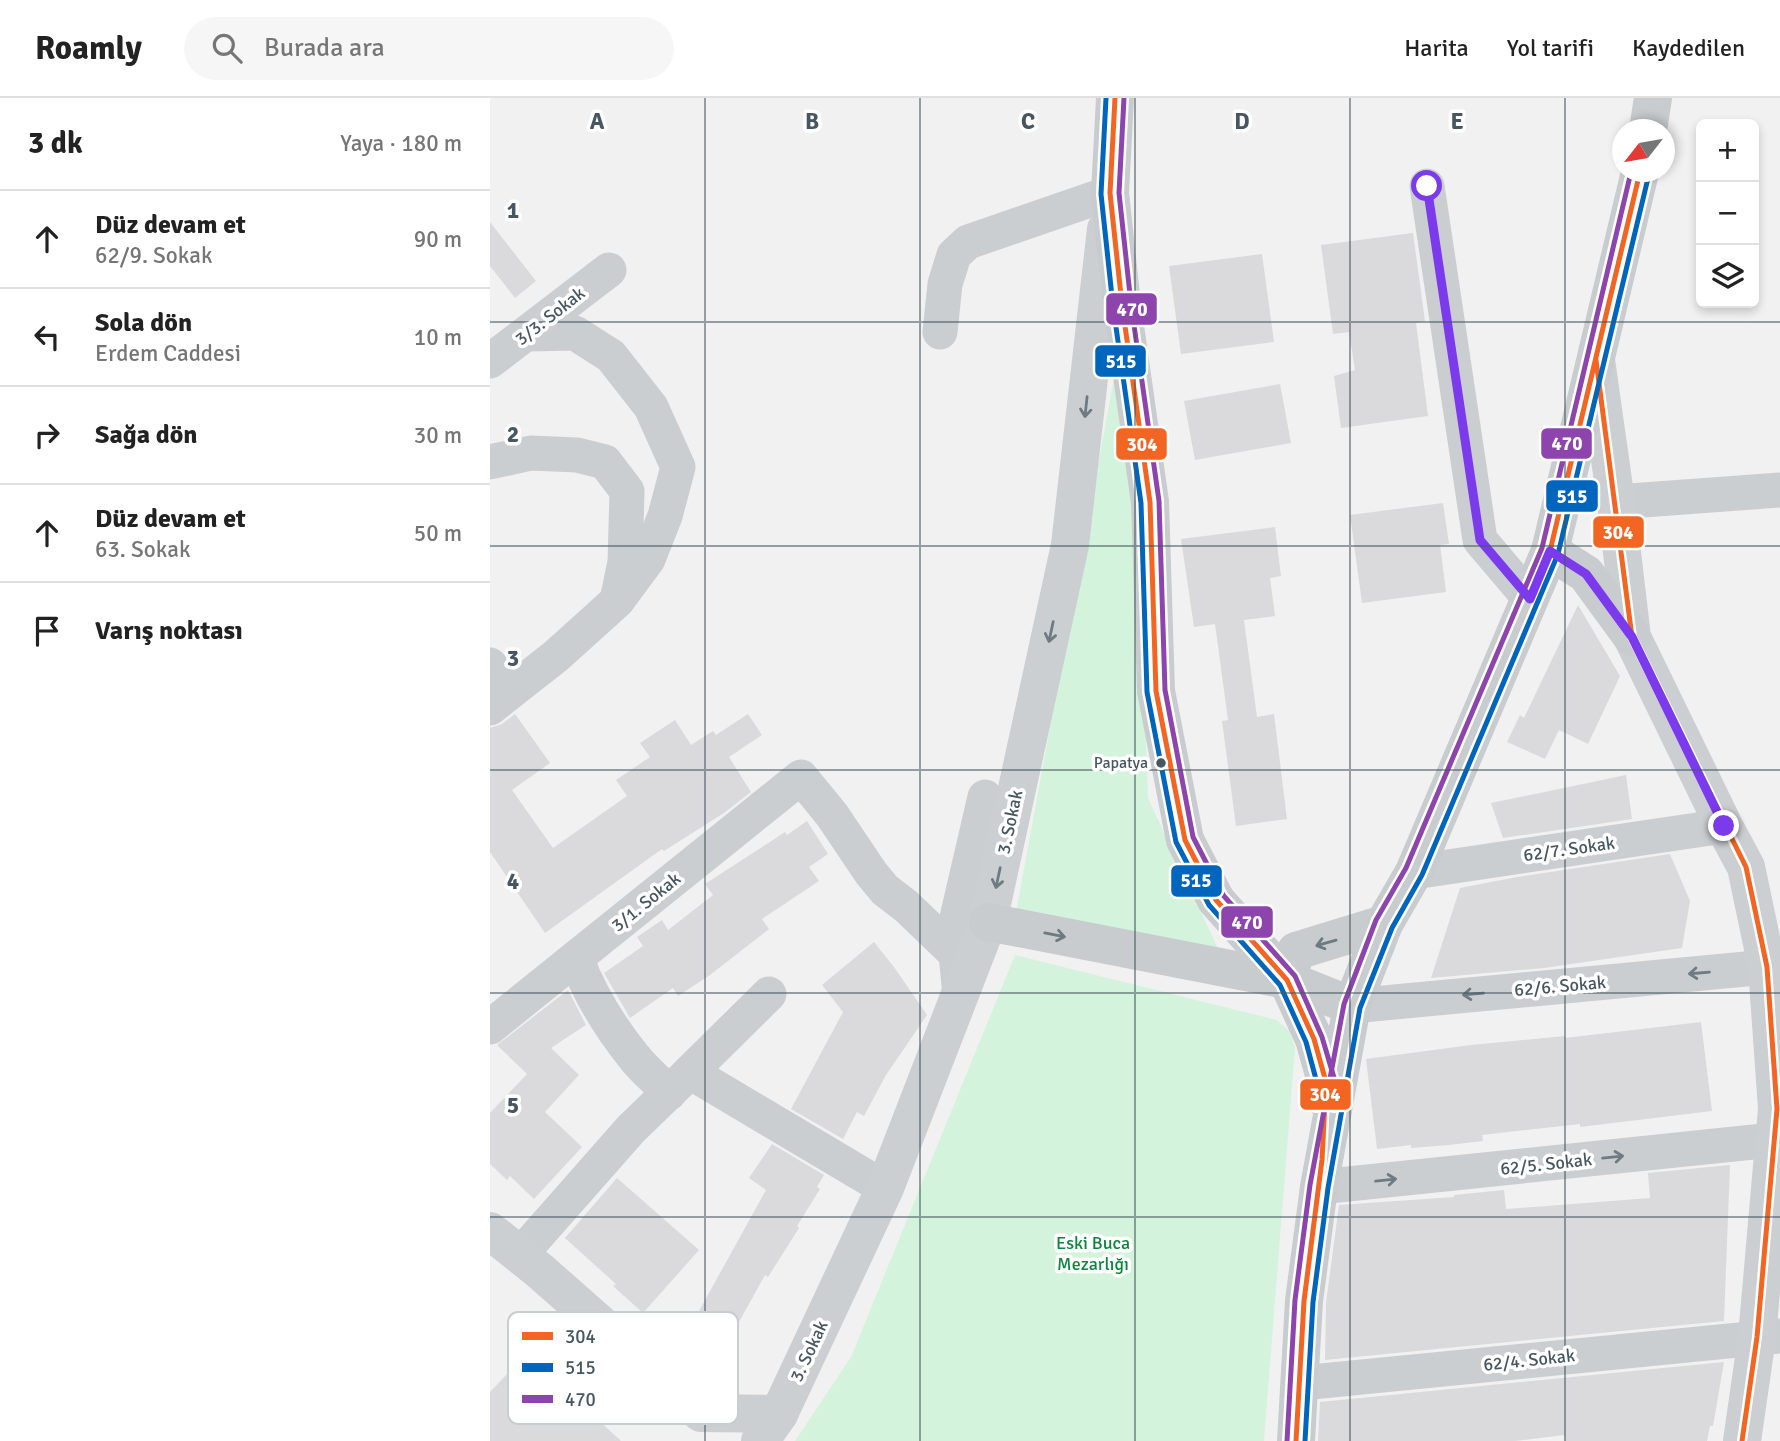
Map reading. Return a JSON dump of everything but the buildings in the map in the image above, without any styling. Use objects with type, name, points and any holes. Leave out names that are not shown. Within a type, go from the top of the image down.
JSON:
[{"type":"main road","points":[[1115,98],[1110,193],[1122,305],[1150,502],[1156,691],[1185,840],[1216,900],[1287,980],[1314,1039],[1326,1082],[1320,1174],[1304,1301],[1296,1441]]},
{"type":"main road","points":[[1650,119],[1653,98]]},
{"type":"main road","points":[[1320,1174],[1353,1006],[1384,924],[1415,872],[1550,551],[1638,182]]},
{"type":"main road","name":"3. Sokak","points":[[743,1441],[770,1428],[885,1188],[988,922],[1070,545],[1110,193]]},
{"type":"main road","points":[[1595,360],[1632,637]]},
{"type":"main road","points":[[1550,551],[1586,574],[1632,637],[1746,867],[1767,967],[1777,1120],[1769,1337],[1742,1441]]},
{"type":"main road","points":[[988,922],[1287,980],[1353,1006]]},
{"type":"main road","points":[[1287,980],[1297,951],[1384,924]]},
{"type":"main road","points":[[490,1231],[585,1312]]},
{"type":"main road","points":[[738,1421],[770,1428]]},
{"type":"street","points":[[1427,186],[1480,540],[1530,599]]},
{"type":"street","points":[[940,332],[945,284],[954,255],[968,242],[1110,193]]},
{"type":"street","name":"3/3. Sokak","points":[[490,361],[609,270]]},
{"type":"street","points":[[490,665],[501,700],[556,656],[617,601],[648,559],[665,516],[677,467],[651,407],[611,356],[575,333],[528,334]]},
{"type":"street","points":[[490,462],[531,453],[577,455],[605,462],[627,491],[625,562],[617,601]]},
{"type":"street","points":[[1616,502],[1780,490]]},
{"type":"street","name":"3/1. Sokak","points":[[490,1027],[801,777],[832,815],[885,890],[950,948]]},
{"type":"street","points":[[960,995],[956,954],[950,948],[985,797]]},
{"type":"street","name":"62/7. Sokak","points":[[1415,872],[1724,826]]},
{"type":"street","points":[[576,958],[589,992],[636,1059],[885,1188]]},
{"type":"street","name":"62/6. Sokak","points":[[1353,1006],[1767,967]]},
{"type":"street","points":[[520,1255],[631,1129],[768,994]]},
{"type":"street","name":"62/5. Sokak","points":[[1320,1174],[1777,1120]]},
{"type":"street","name":"62/4. Sokak","points":[[1301,1383],[1769,1337]]},
{"type":"green space","points":[[1114,378],[1140,561],[1148,798],[1221,955],[1015,918]]},
{"type":"green space","name":"Eski Buca Mezarlığı","points":[[1015,955],[1277,1020],[1290,1032],[1295,1048],[1264,1441],[795,1441],[851,1357]]},
{"type":"transit line","name":"515","points":[[1106,98],[1101,194],[1113,306],[1141,503],[1147,692],[1176,842],[1209,905],[1280,985],[1306,1042],[1317,1083],[1316,1108]]},
{"type":"transit line","name":"304","points":[[1115,98],[1110,193],[1122,305],[1150,502],[1156,691],[1185,840],[1216,900],[1287,980],[1314,1039],[1326,1082],[1322,1160],[1304,1301],[1296,1441]]},
{"type":"transit line","name":"470","points":[[1124,98],[1119,193],[1131,304],[1159,501],[1165,690],[1193,837],[1223,895],[1295,976],[1322,1037],[1335,1081],[1334,1108]]},
{"type":"transit line","name":"470","points":[[1287,1441],[1295,1300],[1310,1185],[1344,1004],[1376,920],[1406,868],[1542,548],[1629,182]]},
{"type":"transit line","name":"304","points":[[1550,551],[1638,182]]},
{"type":"transit line","name":"515","points":[[1305,1441],[1313,1302],[1328,1188],[1360,1008],[1392,928],[1422,875],[1558,554],[1647,182]]},
{"type":"transit line","name":"304","points":[[1596,360],[1632,637],[1746,867],[1767,967],[1777,1109],[1757,1337],[1742,1441]]},
{"type":"place","name":"Papatya","points":[[1161,763]]},
{"type":"route","points":[[1427,186],[1480,540],[1530,599],[1550,551],[1586,574],[1632,637],[1724,826]]}]
